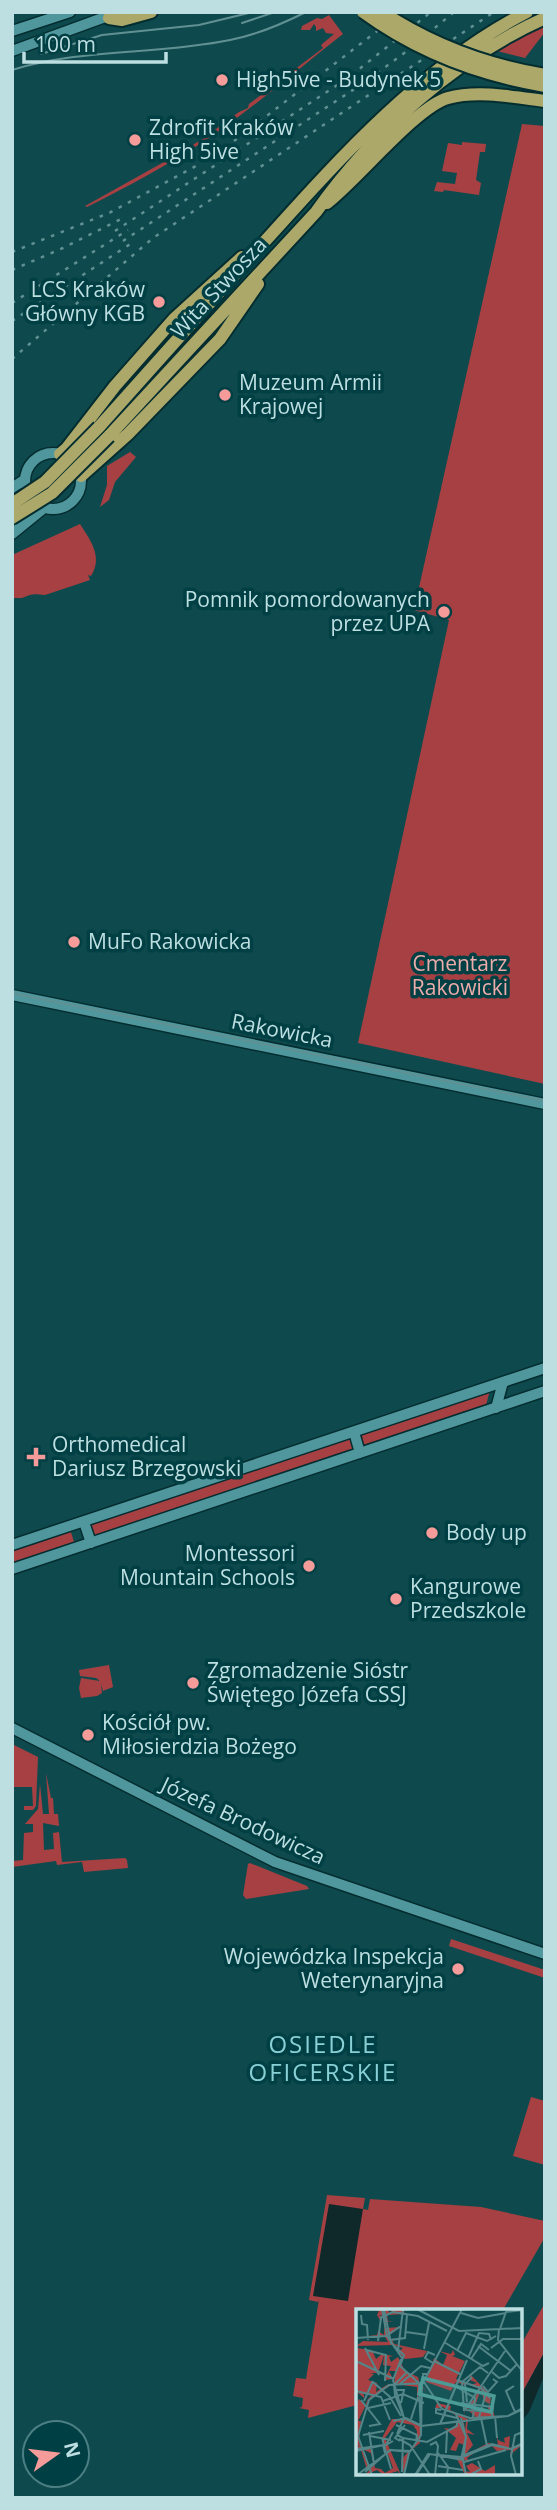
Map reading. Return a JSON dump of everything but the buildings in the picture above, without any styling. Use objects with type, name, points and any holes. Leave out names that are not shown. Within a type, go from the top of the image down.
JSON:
[{"type":"main road","points":[[114,15],[121,20],[151,12]]},
{"type":"main road","points":[[363,12],[406,40],[457,64],[492,75],[545,86]]},
{"type":"main road","points":[[382,12],[431,40],[464,54],[545,75]]},
{"type":"main road","name":"Wita Stwosza","points":[[12,518],[52,493],[280,225],[365,132],[432,74],[487,35],[527,12]]},
{"type":"main road","name":"Wita Stwosza","points":[[12,504],[45,482],[104,431],[275,257],[316,212],[336,183],[415,103],[482,53],[545,18]]},
{"type":"main road","points":[[316,212],[348,186],[404,130],[437,102],[469,95],[545,101]]},
{"type":"main road","points":[[60,454],[174,319],[280,225]]},
{"type":"main road","points":[[81,476],[109,453],[220,339],[275,257]]},
{"type":"street","points":[[12,32],[70,12]]},
{"type":"street","points":[[12,51],[114,15]]},
{"type":"street","points":[[47,453],[60,454],[74,462],[81,476],[80,489],[73,501],[62,508],[44,508],[29,497],[24,480],[33,460],[47,453]]},
{"type":"street","points":[[12,488],[24,480]]},
{"type":"street","points":[[12,534],[44,508]]},
{"type":"street","name":"Rakowicka","points":[[12,995],[545,1104]]},
{"type":"street","points":[[12,1545],[545,1368]]},
{"type":"street","points":[[496,1408],[503,1382]]},
{"type":"street","points":[[12,1569],[545,1391]]},
{"type":"street","points":[[354,1432],[360,1453]]},
{"type":"street","points":[[84,1522],[91,1543]]},
{"type":"street","name":"Józefa Brodowicza","points":[[12,1728],[275,1862],[545,1954]]},
{"type":"green space","points":[[329,15],[343,34],[239,116],[174,160],[175,156],[248,108],[249,104],[323,48],[321,45],[334,34],[326,33],[323,28],[316,31],[314,24],[310,30],[301,30],[302,26]]},
{"type":"green space","points":[[545,25],[545,32],[525,58],[497,51]]},
{"type":"green space","name":"Cmentarz Rakowicki","points":[[522,124],[545,126],[545,1084],[358,1043],[449,620],[414,610]]},
{"type":"green space","points":[[462,142],[486,144],[485,152],[480,152],[476,180],[481,183],[479,195],[434,191],[437,182],[455,184],[457,173],[442,171],[448,143],[462,145]]},
{"type":"green space","points":[[174,160],[117,192],[85,206],[164,162]]},
{"type":"green space","points":[[130,452],[136,457],[115,482],[109,500],[100,507],[107,485],[107,466]]},
{"type":"green space","points":[[80,524],[96,556],[94,569],[91,576],[88,575],[90,580],[45,595],[12,598],[12,555]]},
{"type":"green space","points":[[490,1390],[485,1409],[364,1447],[362,1444],[362,1432]]},
{"type":"green space","points":[[348,1438],[353,1451],[96,1536],[92,1533],[91,1523]]},
{"type":"green space","points":[[70,1529],[75,1545],[12,1566],[12,1548]]},
{"type":"green space","points":[[109,1665],[113,1687],[103,1691],[101,1684],[102,1693],[81,1698],[81,1678],[100,1681],[80,1676],[79,1670]]},
{"type":"green space","points":[[12,1744],[38,1757],[36,1806],[33,1810],[24,1810],[24,1806],[33,1806],[32,1787],[12,1787]]},
{"type":"green space","points":[[46,1773],[59,1826],[43,1823],[44,1850],[54,1849],[53,1833],[59,1832],[62,1862],[125,1858],[128,1868],[84,1872],[82,1862],[57,1865],[56,1861],[12,1867],[12,1861],[23,1860],[24,1833],[33,1832],[33,1824],[25,1824],[38,1809],[40,1784],[43,1814],[49,1814]]},
{"type":"green space","points":[[250,1863],[309,1889],[246,1899],[243,1895]]},
{"type":"green space","points":[[451,1939],[545,1970],[545,1978],[449,1946]]},
{"type":"green space","points":[[531,2097],[545,2101],[545,2165],[513,2156]]},
{"type":"green space","points":[[327,2195],[365,2198],[363,2209],[368,2210],[370,2199],[481,2207],[545,2221],[545,2237],[504,2309],[356,2309],[356,2405],[308,2418],[309,2410],[299,2408],[302,2407],[303,2398],[293,2396],[296,2378],[306,2379],[319,2299],[318,2302],[309,2300]]},
{"type":"green space","points":[[545,2303],[545,2351],[522,2393],[522,2343]]},
{"type":"water","points":[[329,2204],[363,2209],[348,2301],[313,2296]]},
{"type":"water","points":[[545,2351],[545,2374],[529,2412],[522,2421],[522,2393]]},
{"type":"tram line","points":[[41,54],[102,35],[199,25],[253,12]]},
{"type":"tram line","points":[[242,23],[275,12]]},
{"type":"tram line","points":[[12,70],[66,58],[230,40],[269,29],[306,12]]},
{"type":"tram line","points":[[12,993],[545,1101]]},
{"type":"railway","points":[[234,141],[402,12]]},
{"type":"railway","points":[[115,231],[348,78],[431,12]]},
{"type":"railway","points":[[123,241],[365,82],[454,12]]},
{"type":"railway","points":[[12,359],[153,238],[494,12]]},
{"type":"railway","points":[[12,252],[109,213],[196,166]]},
{"type":"railway","points":[[12,270],[123,218]]},
{"type":"railway","points":[[12,303],[128,230]]},
{"type":"railway","points":[[12,321],[135,241]]},
{"type":"place","name":"High5ive - Budynek 5","points":[[222,80]]},
{"type":"place","name":"Zdrofit Kraków High 5ive","points":[[135,140]]},
{"type":"place","name":"LCS Kraków Główny KGB","points":[[159,302]]},
{"type":"place","name":"Muzeum Armii Krajowej","points":[[225,395]]},
{"type":"place","name":"Pomnik pomordowanych przez UPA","points":[[444,612]]},
{"type":"place","name":"MuFo Rakowicka","points":[[74,942]]},
{"type":"place","name":"Orthomedical Dariusz Brzegowski","points":[[36,1457]]},
{"type":"place","name":"Body up","points":[[432,1533]]},
{"type":"place","name":"Montessori Mountain Schools","points":[[309,1566]]},
{"type":"place","name":"Kangurowe Przedszkole","points":[[396,1599]]},
{"type":"place","name":"Zgromadzenie Sióstr Świętego Józefa CSSJ","points":[[193,1683]]},
{"type":"place","name":"Kościół pw. Miłosierdzia Bożego","points":[[88,1735]]},
{"type":"place","name":"Wojewódzka Inspekcja Weterynaryjna","points":[[458,1969]]},
{"type":"district","name":"OSIEDLE OFICERSKIE","points":[[323,2059]]}]
